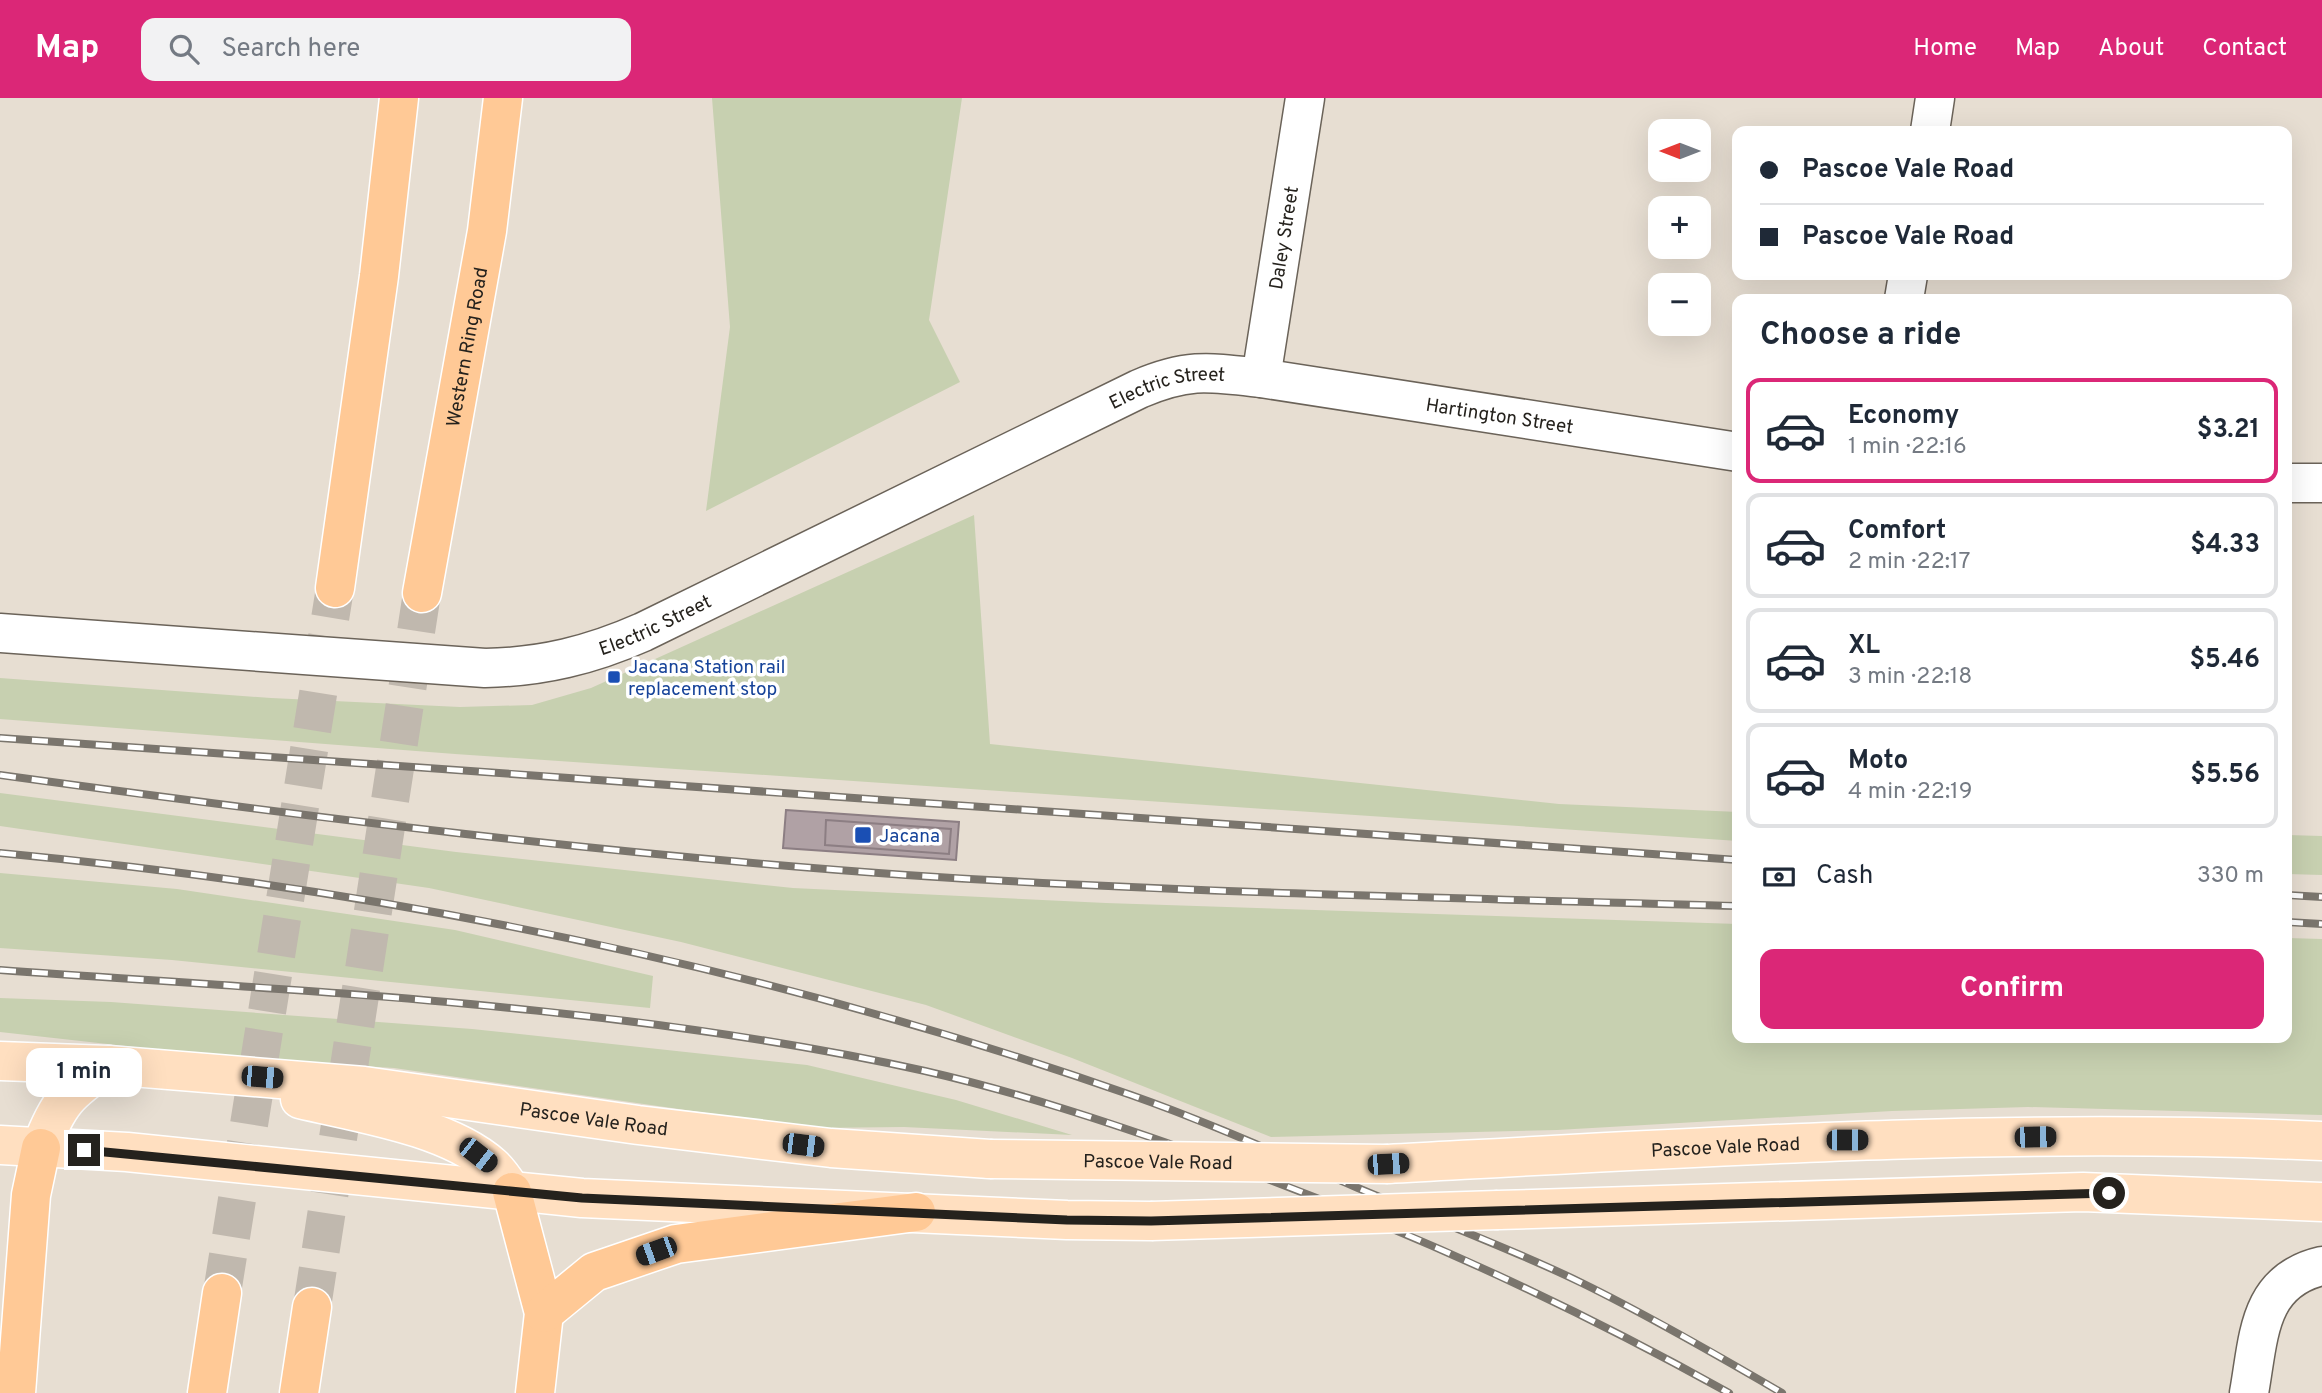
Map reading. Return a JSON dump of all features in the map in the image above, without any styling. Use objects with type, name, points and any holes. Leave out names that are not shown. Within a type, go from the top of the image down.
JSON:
[{"type":"highway","points":[[335,588],[379,276],[399,98]]},
{"type":"highway","name":"Western Ring Road","points":[[422,593],[487,231],[503,98]]},
{"type":"highway","points":[[16,1393],[31,1195],[41,1148]]},
{"type":"highway","points":[[512,1192],[544,1313],[536,1393]]},
{"type":"highway","points":[[544,1313],[594,1272],[677,1244],[916,1212]]},
{"type":"highway","points":[[208,1393],[222,1293]]},
{"type":"highway","points":[[299,1393],[312,1307]]},
{"type":"main road","name":"Pascoe Vale Road","points":[[0,1061],[108,1065],[364,1086],[638,1125],[831,1148],[990,1160],[1388,1164],[1847,1140],[2196,1135],[2322,1141]]},
{"type":"main road","points":[[41,1148],[60,1105],[73,1090],[108,1065]]},
{"type":"main road","points":[[186,1071],[419,1130],[459,1144],[494,1168],[512,1192]]},
{"type":"main road","points":[[0,1145],[127,1152],[582,1198],[1151,1221],[2083,1192],[2322,1202]]},
{"type":"street","name":"Daley Street","points":[[1261,378],[1305,98]]},
{"type":"street","points":[[1931,126],[1935,98]]},
{"type":"street","name":"Electric Street","points":[[0,633],[485,668],[557,662],[606,648],[643,632],[1170,376],[1212,372],[1261,378]]},
{"type":"street","name":"Hartington Street","points":[[1261,378],[1732,451]]},
{"type":"street","points":[[2292,482],[2322,483]]},
{"type":"street","points":[[2249,1393],[2268,1303],[2285,1282],[2303,1271],[2322,1266]]},
{"type":"green space","points":[[712,98],[962,98],[929,320],[960,382],[706,511],[730,327]]},
{"type":"green space","points":[[974,515],[990,744],[1559,804],[1732,812],[1732,841],[455,754],[0,719],[0,678],[271,698],[460,707],[532,705],[591,688]]},
{"type":"green space","points":[[0,793],[456,852],[793,888],[1106,903],[1732,924],[1732,1043],[2292,1043],[2292,938],[2322,939],[2322,1115],[2028,1107],[1892,1111],[1557,1130],[1271,1137],[1072,1058],[926,1005],[681,942],[429,888],[0,826]]},
{"type":"green space","points":[[2292,835],[2322,836],[2322,875],[2292,874]]},
{"type":"green space","points":[[0,873],[177,889],[455,930],[653,976],[650,1008],[172,960],[0,948]]},
{"type":"green space","points":[[0,998],[111,1002],[472,1029],[807,1065],[956,1100],[1072,1135],[904,1127],[810,1128],[394,1068],[233,1058],[0,1032]]},
{"type":"building","points":[[786,810],[959,822],[956,860],[783,848]],"holes":[[[826,820],[951,829],[949,854],[825,845]]]},
{"type":"building","points":[[826,820],[951,829],[949,854],[825,845]]},
{"type":"tunnel","points":[[222,1293],[335,588]]},
{"type":"tunnel","points":[[312,1307],[422,593]]},
{"type":"railway","points":[[0,738],[1732,860]]},
{"type":"railway","points":[[0,775],[566,845],[906,875],[1218,891],[1732,906]]},
{"type":"railway","points":[[0,853],[145,868],[289,888],[431,911],[573,939],[714,971],[993,1049],[1188,1116],[1528,1258],[1634,1310],[1782,1393]]},
{"type":"railway","points":[[2292,895],[2322,897]]},
{"type":"railway","points":[[2292,922],[2322,924]]},
{"type":"railway","points":[[0,970],[348,994],[580,1015],[811,1048],[959,1079],[1127,1129],[1331,1204],[1533,1292],[1729,1393]]},
{"type":"place","name":"Jacana Station rail replacement stop","points":[[614,677]]},
{"type":"place","name":"Jacana","points":[[863,835]]},
{"type":"route","points":[[84,1150],[127,1152],[582,1198],[1067,1220],[1151,1221],[2109,1193]]}]
